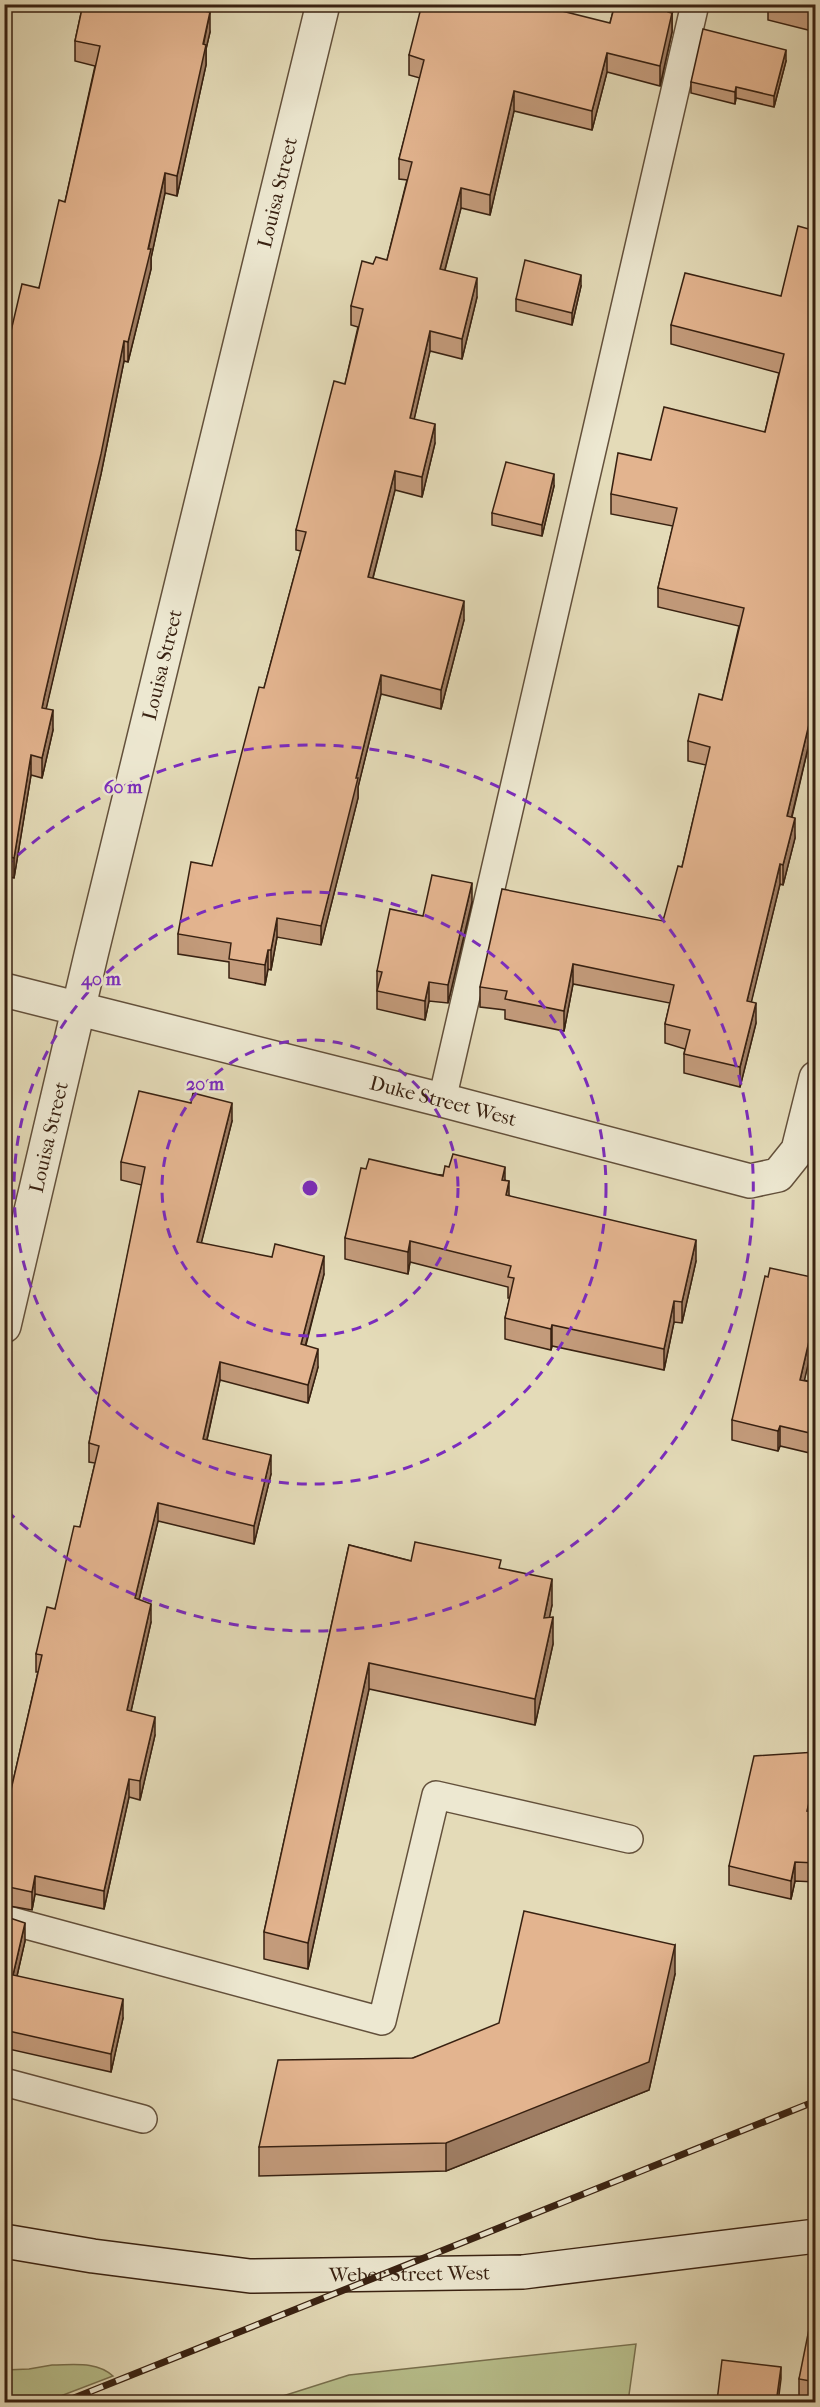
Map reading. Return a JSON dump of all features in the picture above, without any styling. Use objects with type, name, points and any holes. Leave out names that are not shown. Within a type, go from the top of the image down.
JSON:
[{"type":"street","name":"Louisa Street","points":[[4,1326],[323,4]]},
{"type":"street","name":"Duke Street West","points":[[4,990],[442,1100],[750,1181],[778,1175],[798,1150],[816,1078]]},
{"type":"street","name":"Weber Street West","points":[[4,2241],[93,2256],[250,2276],[523,2272],[816,2236]]},
{"type":"lane","points":[[442,1100],[695,4]]},
{"type":"lane","points":[[4,1918],[382,2021],[436,1795],[629,1839]]},
{"type":"lane","points":[[4,2082],[143,2119]]},
{"type":"green space","points":[[636,2344],[628,2402],[264,2402],[349,2375]]},
{"type":"green space","points":[[52,2365],[92,2366],[113,2376],[45,2402],[5,2402],[5,2370]]},
{"type":"building","points":[[83,4],[200,4],[198,10],[210,12],[203,44],[206,45],[177,176],[165,173],[148,249],[151,249],[128,342],[124,341],[101,454],[42,708],[53,710],[42,758],[31,755],[14,858],[7,856],[5,864],[4,563],[9,545],[4,544],[4,361],[22,284],[39,288],[59,200],[65,202],[100,46],[75,41]]},
{"type":"building","points":[[422,4],[534,4],[610,23],[615,4],[670,4],[668,12],[672,13],[660,66],[607,53],[592,111],[514,91],[490,195],[461,188],[440,269],[477,278],[462,339],[430,331],[410,418],[435,424],[422,477],[395,471],[368,577],[464,601],[441,690],[381,675],[321,926],[277,918],[271,950],[268,950],[265,965],[229,959],[231,943],[178,934],[191,862],[212,866],[259,687],[264,688],[306,532],[296,530],[334,381],[345,384],[363,309],[351,306],[362,261],[373,264],[376,257],[387,260],[412,162],[399,159],[424,60],[409,55]]},
{"type":"building","points":[[783,4],[816,4],[816,13]]},
{"type":"building","points":[[703,29],[786,50],[774,96],[736,87],[735,92],[691,82]]},
{"type":"building","points":[[798,226],[816,231],[816,695],[787,816],[795,818],[783,865],[780,864],[747,1001],[756,1003],[740,1067],[684,1054],[690,1030],[665,1024],[674,985],[573,964],[564,1011],[505,999],[507,991],[480,987],[502,889],[663,921],[678,866],[682,867],[710,747],[688,741],[699,694],[722,700],[744,608],[658,588],[677,508],[611,494],[618,453],[651,460],[664,407],[765,432],[784,354],[671,325],[685,273],[781,296]]},
{"type":"building","points":[[525,260],[581,275],[572,313],[516,299]]},
{"type":"building","points":[[506,462],[554,474],[542,525],[492,513]]},
{"type":"building","points":[[432,875],[472,883],[448,985],[429,982],[425,1001],[377,991],[382,972],[377,971],[390,909],[423,916]]},
{"type":"building","points":[[139,1091],[191,1103],[193,1093],[232,1103],[197,1242],[272,1257],[275,1244],[324,1256],[301,1344],[318,1349],[308,1385],[220,1362],[203,1439],[271,1455],[254,1526],[158,1503],[135,1598],[151,1604],[127,1710],[155,1717],[140,1781],[129,1779],[104,1891],[35,1876],[32,1892],[4,1886],[4,1789],[11,1790],[42,1655],[36,1654],[47,1607],[55,1609],[74,1526],[80,1527],[99,1446],[89,1443],[145,1167],[121,1162]]},
{"type":"building","points":[[453,1154],[505,1167],[502,1180],[509,1181],[506,1195],[696,1240],[682,1302],[674,1301],[664,1349],[552,1325],[551,1329],[505,1318],[514,1278],[508,1277],[511,1266],[410,1241],[408,1252],[345,1238],[361,1168],[366,1169],[369,1159],[443,1176],[445,1166],[449,1167]]},
{"type":"building","points":[[770,1268],[816,1278],[816,1311],[800,1380],[816,1383],[814,1434],[780,1426],[778,1431],[732,1420],[765,1276],[768,1277]]},
{"type":"building","points":[[415,1542],[501,1560],[499,1568],[552,1579],[544,1618],[553,1617],[535,1699],[369,1663],[308,1943],[264,1932],[349,1545],[411,1561]]},
{"type":"building","points":[[816,1752],[816,1773],[807,1811],[816,1812],[816,1863],[795,1862],[791,1881],[729,1866],[754,1756]]},
{"type":"building","points":[[524,1911],[675,1945],[649,2062],[446,2143],[259,2147],[278,2060],[413,2058],[499,2023]]},
{"type":"building","points":[[4,1916],[25,1923],[13,1975],[123,1999],[111,2054],[4,2030]]},
{"type":"building","points":[[810,2324],[816,2325],[816,2382],[799,2379]]},
{"type":"building","points":[[722,2360],[781,2367],[776,2403],[717,2401]]},
{"type":"railway","points":[[64,2402],[816,2101]]}]
